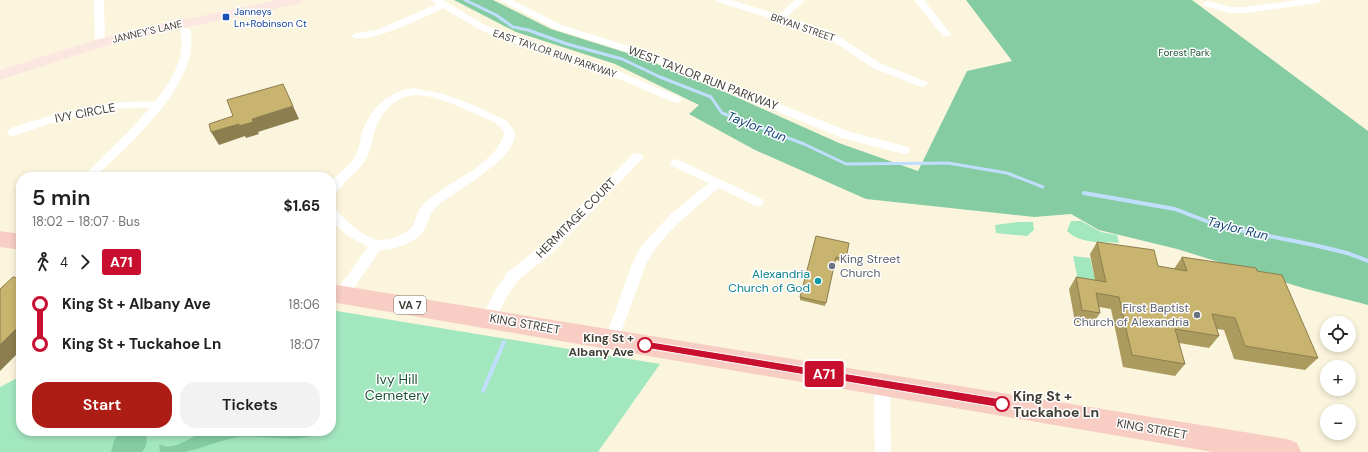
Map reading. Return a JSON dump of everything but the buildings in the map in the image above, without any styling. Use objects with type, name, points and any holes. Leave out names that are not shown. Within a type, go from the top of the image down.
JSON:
[{"type":"main road","name":"JANNEY'S LANE","points":[[0,75],[100,43],[157,28],[296,0]]},
{"type":"main road","name":"KING STREET","points":[[336,293],[882,384],[1218,446],[1287,452]]},
{"type":"street","points":[[99,0],[100,43]]},
{"type":"street","name":"WEST TAYLOR RUN PARKWAY","points":[[505,0],[558,27],[653,57],[846,135],[904,150]]},
{"type":"street","name":"BRYAN STREET","points":[[721,0],[835,37],[874,64],[900,76],[923,84]]},
{"type":"street","points":[[780,18],[800,0]]},
{"type":"street","points":[[919,0],[946,34]]},
{"type":"street","points":[[1272,0],[1251,3],[1224,3],[1212,5],[1230,10],[1245,10],[1317,0]]},
{"type":"street","points":[[356,36],[379,33],[439,2]]},
{"type":"street","name":"EAST TAYLOR RUN PARKWAY","points":[[439,2],[482,27],[500,35],[607,70],[677,100]]},
{"type":"street","points":[[93,172],[131,137],[174,83],[183,65],[188,44],[185,30]]},
{"type":"street","points":[[336,184],[358,163],[362,156],[370,128],[384,107],[390,100],[402,93],[415,91],[450,100],[503,124],[506,126],[510,134],[504,147],[485,166],[430,205],[422,216],[421,225],[415,233],[395,243],[385,245],[376,244],[359,236],[336,218]]},
{"type":"street","name":"IVY CIRCLE","points":[[13,132],[43,122],[98,109],[145,103],[158,105]]},
{"type":"street","name":"HERMITAGE COURT","points":[[489,318],[500,295],[513,276],[546,250],[637,157]]},
{"type":"street","points":[[676,163],[758,202]]},
{"type":"street","points":[[612,339],[639,264],[647,249],[676,217],[717,183]]},
{"type":"street","points":[[336,293],[376,244]]},
{"type":"street","points":[[882,384],[883,452]]},
{"type":"green space","name":"Forest Park","points":[[454,0],[493,0],[551,29],[640,57],[725,92],[839,143],[918,171],[967,71],[1012,61],[966,0],[1192,0],[1368,131],[1368,305],[1303,288],[1177,249],[1099,230],[1071,214],[1034,217],[866,199],[755,150],[689,114],[699,105],[615,64],[516,32]]},
{"type":"green space","points":[[1071,221],[1081,221],[1101,232],[1117,235],[1119,243],[1092,242],[1078,238],[1067,231]]},
{"type":"green space","points":[[1033,222],[1034,230],[1027,236],[996,233],[995,225]]},
{"type":"green space","points":[[1073,256],[1090,258],[1096,283],[1078,280]]},
{"type":"green space","name":"Ivy Hill Cemetery","points":[[336,311],[660,364],[598,452],[0,452],[0,387],[16,379],[16,436],[336,436]]},
{"type":"green space","points":[[117,436],[146,437],[145,447],[142,452],[111,452]]},
{"type":"green space","points":[[196,436],[312,436],[294,439],[241,437],[185,452],[160,452],[159,444],[170,446],[180,444]]},
{"type":"waterway","name":"Taylor Run","points":[[465,0],[496,15],[513,27],[528,30],[567,44],[622,59],[660,77],[711,97],[722,113],[804,144],[846,164],[948,163],[1007,173],[1043,187]]},
{"type":"waterway","name":"Taylor Run","points":[[1084,193],[1175,209],[1219,226],[1314,245],[1347,253],[1368,261]]},
{"type":"waterway","points":[[483,391],[504,342]]},
{"type":"bus line","name":"A71","points":[[645,345],[1002,404]]},
{"type":"place","name":"Janneys Ln+Robinson Ct","points":[[226,17]]},
{"type":"place","name":"King Street Church","points":[[832,266]]},
{"type":"place","name":"Alexandria Church of God","points":[[818,281]]},
{"type":"place","name":"First Baptist Church of Alexandria","points":[[1197,315]]},
{"type":"place","name":"King St + Albany Ave","points":[[645,345]]},
{"type":"place","name":"King St + Tuckahoe Ln","points":[[1002,404]]}]
